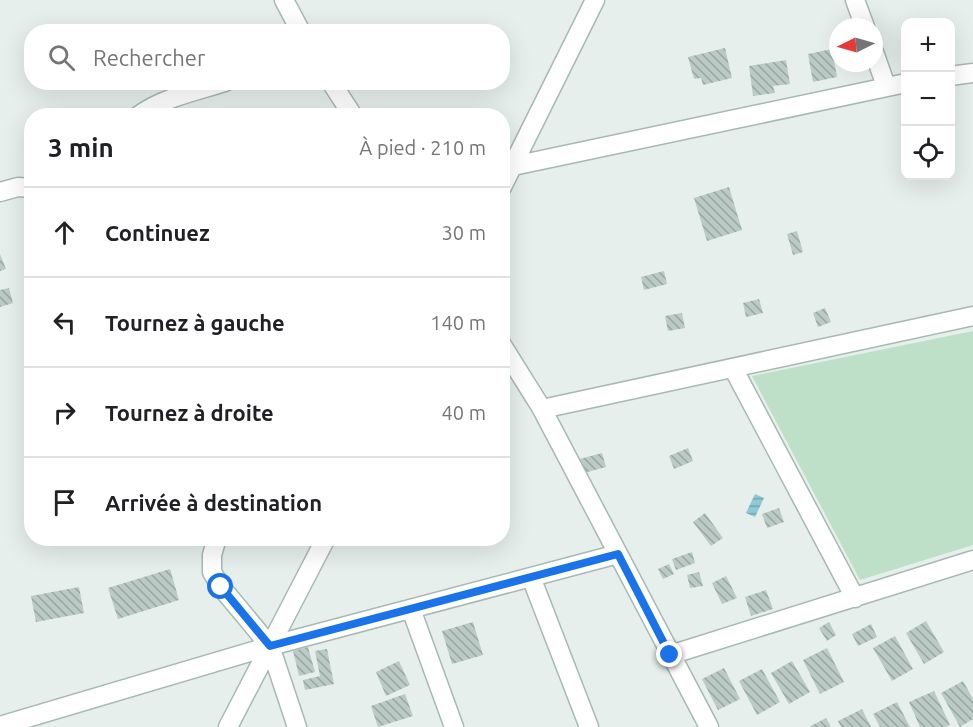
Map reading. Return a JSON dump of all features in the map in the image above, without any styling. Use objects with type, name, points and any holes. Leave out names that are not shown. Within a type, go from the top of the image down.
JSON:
[{"type":"street","points":[[284,0],[297,24]]},
{"type":"street","points":[[510,172],[595,0]]},
{"type":"street","points":[[855,0],[862,18]]},
{"type":"street","points":[[881,72],[886,86]]},
{"type":"street","points":[[955,75],[973,73]]},
{"type":"street","points":[[513,166],[901,84]]},
{"type":"street","points":[[149,108],[197,90]]},
{"type":"street","points":[[336,90],[348,108]]},
{"type":"street","points":[[0,192],[24,187]]},
{"type":"street","points":[[542,409],[973,316]]},
{"type":"street","points":[[510,358],[542,409],[710,727]]},
{"type":"street","points":[[733,368],[855,598]]},
{"type":"street","points":[[215,546],[212,555],[212,572],[221,587],[270,646],[297,727]]},
{"type":"street","points":[[228,727],[322,546]]},
{"type":"street","points":[[0,726],[270,646],[618,554]]},
{"type":"street","points":[[670,655],[973,560]]},
{"type":"street","points":[[531,577],[589,727]]},
{"type":"street","points":[[411,609],[454,727]]},
{"type":"green space","points":[[973,331],[973,545],[860,580],[752,376]]},
{"type":"water","points":[[755,494],[764,498],[755,517],[746,513]]},
{"type":"building","points":[[725,48],[732,78],[703,85],[701,78],[694,79],[688,57]]},
{"type":"building","points":[[829,50],[829,72],[836,72],[837,77],[813,82],[808,54]]},
{"type":"building","points":[[786,60],[790,84],[773,86],[775,93],[753,96],[749,66]]},
{"type":"building","points":[[729,187],[742,230],[707,241],[694,198]]},
{"type":"building","points":[[797,231],[803,252],[793,255],[787,234]]},
{"type":"building","points":[[0,254],[6,269],[0,271]]},
{"type":"building","points":[[664,271],[667,284],[644,290],[641,277]]},
{"type":"building","points":[[9,288],[13,303],[0,307],[0,290]]},
{"type":"building","points":[[759,299],[763,313],[746,317],[743,303]]},
{"type":"building","points":[[825,308],[831,322],[818,327],[813,313]]},
{"type":"building","points":[[682,313],[685,328],[668,331],[665,316]]},
{"type":"building","points":[[688,448],[693,461],[674,469],[669,456]]},
{"type":"building","points":[[602,453],[606,467],[580,474],[576,460]]},
{"type":"building","points":[[779,508],[784,522],[767,528],[762,514]]},
{"type":"building","points":[[705,513],[723,538],[711,546],[693,522]]},
{"type":"building","points":[[692,552],[695,563],[676,570],[672,559]]},
{"type":"building","points":[[669,564],[674,574],[663,579],[658,569]]},
{"type":"building","points":[[170,569],[179,600],[118,619],[108,588]]},
{"type":"building","points":[[699,572],[703,586],[690,588],[687,575]]},
{"type":"building","points":[[726,576],[737,598],[722,604],[712,583]]},
{"type":"building","points":[[79,587],[84,613],[36,622],[31,596]]},
{"type":"building","points":[[766,590],[773,609],[751,616],[745,597]]},
{"type":"building","points":[[926,621],[944,652],[924,664],[906,633]]},
{"type":"building","points":[[473,622],[483,655],[452,664],[442,631]]},
{"type":"building","points":[[829,622],[836,635],[827,641],[819,628]]},
{"type":"building","points":[[871,624],[877,637],[858,646],[852,634]]},
{"type":"building","points":[[895,636],[913,669],[892,681],[873,648]]},
{"type":"building","points":[[308,647],[315,672],[299,676],[293,651]]},
{"type":"building","points":[[827,648],[844,682],[820,694],[803,660]]},
{"type":"building","points":[[327,649],[334,684],[305,690],[303,680],[320,676],[315,651]]},
{"type":"building","points":[[399,661],[410,685],[386,696],[376,672]]},
{"type":"building","points":[[792,661],[810,692],[789,704],[771,673]]},
{"type":"building","points":[[724,668],[740,699],[718,710],[702,679]]},
{"type":"building","points":[[762,669],[780,702],[757,715],[739,681]]},
{"type":"building","points":[[963,681],[973,699],[973,719],[960,727],[941,693]]},
{"type":"building","points":[[934,691],[950,725],[920,727],[909,702]]},
{"type":"building","points":[[405,694],[413,716],[378,727],[371,706]]},
{"type":"building","points":[[897,702],[910,727],[880,727],[873,714]]},
{"type":"building","points":[[862,709],[871,727],[841,727],[838,721]]},
{"type":"building","points":[[826,718],[831,727],[809,727]]},
{"type":"route","points":[[221,587],[270,646],[618,554],[670,655]]}]
